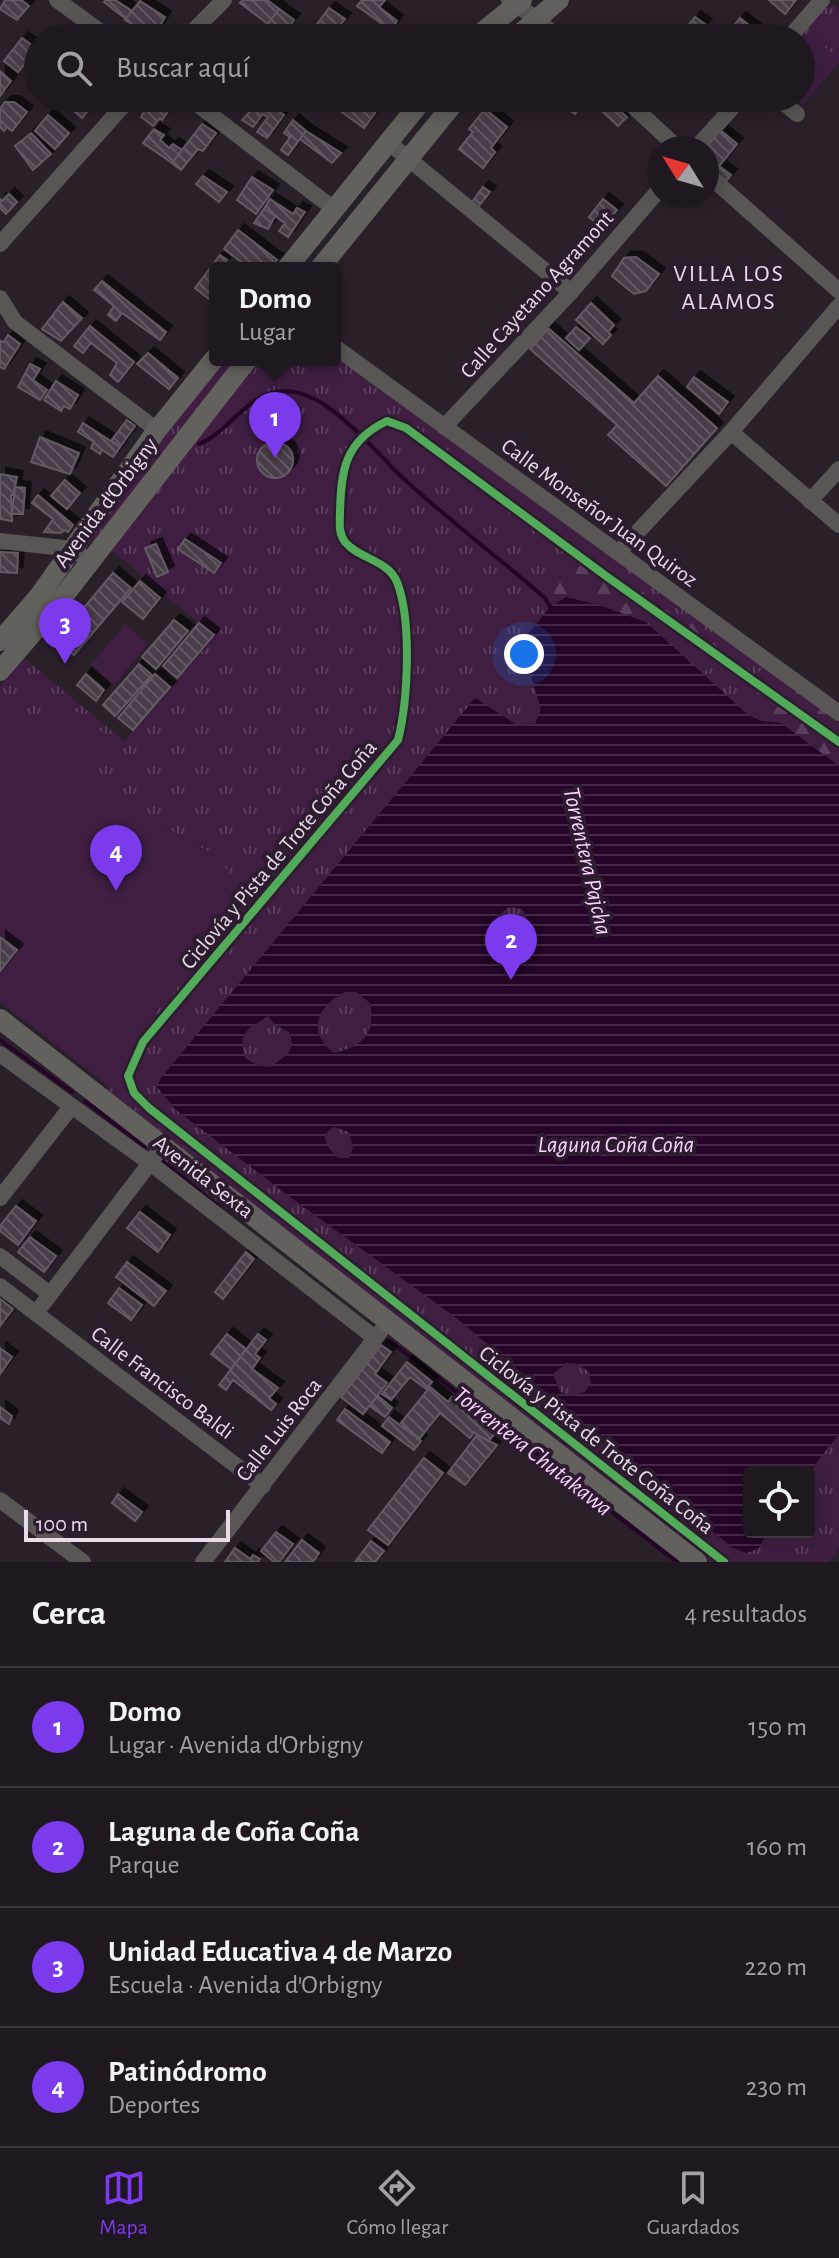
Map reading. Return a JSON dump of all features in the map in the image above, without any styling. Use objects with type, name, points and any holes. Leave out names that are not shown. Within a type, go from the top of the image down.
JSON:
[{"type":"main road","points":[[531,24],[559,0]]},
{"type":"main road","points":[[491,24],[515,2]]},
{"type":"main road","points":[[292,262],[413,112]]},
{"type":"main road","points":[[325,262],[446,112]]},
{"type":"main road","name":"Avenida d'Orbigny","points":[[0,671],[55,607],[81,555],[157,430],[209,365]]},
{"type":"main road","name":"Avenida d'Orbigny","points":[[0,641],[39,596],[81,555],[242,366]]},
{"type":"main road","name":"Avenida Sexta","points":[[0,1019],[156,1155],[382,1330],[697,1562]]},
{"type":"street","points":[[57,0],[90,24]]},
{"type":"street","points":[[200,24],[224,0]]},
{"type":"street","points":[[801,24],[822,0]]},
{"type":"street","points":[[515,2],[543,24]]},
{"type":"street","points":[[0,244],[118,112]]},
{"type":"street","points":[[207,112],[334,209]]},
{"type":"street","points":[[639,112],[665,136]]},
{"type":"street","points":[[707,136],[728,112]]},
{"type":"street","points":[[388,142],[571,292]]},
{"type":"street","points":[[719,185],[839,291]]},
{"type":"street","name":"Calle Cayetano Agramont","points":[[444,427],[571,292],[647,204]]},
{"type":"street","points":[[0,298],[15,322],[157,430]]},
{"type":"street","points":[[618,553],[731,432],[839,306]]},
{"type":"street","name":"Calle Monseñor Juan Quiroz","points":[[341,351],[839,713]]},
{"type":"street","points":[[731,432],[839,525]]},
{"type":"street","points":[[810,501],[839,469]]},
{"type":"street","points":[[0,541],[81,555]]},
{"type":"street","name":"Avenida Sexta","points":[[0,1054],[71,1107],[156,1155]]},
{"type":"street","points":[[0,1198],[71,1107]]},
{"type":"street","points":[[36,1313],[156,1155]]},
{"type":"street","points":[[0,1256],[50,1294]]},
{"type":"street","name":"Calle Francisco Baldi","points":[[0,1286],[263,1486]]},
{"type":"street","name":"Calle Luis Roca","points":[[203,1562],[382,1330]]},
{"type":"street","points":[[0,1500],[83,1562]]},
{"type":"green space","points":[[834,5],[839,8],[839,62],[815,91],[815,24],[811,24],[824,9]]},
{"type":"green space","points":[[815,38],[838,58],[815,86]]},
{"type":"green space","name":"Laguna Coña Coña","points":[[341,361],[839,722],[839,1549],[828,1562],[710,1562],[107,1089],[139,1031],[230,923],[216,856],[85,781],[89,775],[0,701],[0,687],[24,658],[124,741],[213,635],[110,549],[255,366],[341,366]]},
{"type":"green space","points":[[220,366],[232,366],[94,541],[91,538]]},
{"type":"green space","points":[[571,557],[600,566],[636,587],[672,614],[743,647],[732,656],[713,659],[695,687],[714,710],[749,703],[759,691],[757,672],[772,667],[839,716],[839,816],[535,633],[558,566]]},
{"type":"green space","points":[[125,624],[148,644],[114,685],[91,665]]},
{"type":"green space","points":[[0,701],[90,775],[86,781],[215,856],[226,868],[232,884],[233,911],[225,932],[139,1031],[109,1086],[0,1002]]},
{"type":"green space","points":[[67,704],[107,736],[85,763],[46,730]]},
{"type":"water","name":"Laguna Coña Coña","points":[[566,597],[646,622],[747,714],[761,721],[781,723],[839,766],[839,1434],[814,1466],[743,1466],[743,1538],[764,1538],[759,1548],[747,1553],[733,1548],[707,1527],[455,1317],[175,1109],[157,1087],[161,1078],[475,698],[519,726],[535,724],[541,709],[521,642],[551,606]],"holes":[[[509,907],[522,909],[526,917],[529,926],[524,942],[511,942],[499,933],[497,916]],[[345,992],[356,992],[370,1003],[371,1022],[360,1042],[334,1053],[320,1037],[318,1020],[328,1004]],[[268,1016],[274,1024],[289,1032],[292,1044],[288,1053],[270,1067],[259,1066],[246,1059],[242,1043],[246,1033]],[[334,1127],[349,1132],[353,1147],[349,1158],[338,1158],[328,1146],[325,1138]],[[566,1363],[579,1364],[589,1372],[591,1383],[585,1392],[573,1396],[560,1392],[553,1374]]]},
{"type":"building","points":[[5,0],[21,0],[29,6],[17,20],[0,9]]},
{"type":"building","points":[[115,0],[132,11],[126,19],[104,2]]},
{"type":"building","points":[[243,0],[267,0],[279,9],[268,24],[240,3]]},
{"type":"building","points":[[362,0],[385,0],[379,7],[397,21],[395,24],[382,24],[357,6]]},
{"type":"building","points":[[769,0],[796,0],[785,14]]},
{"type":"building","points":[[140,1],[165,17],[161,24],[132,24],[125,20]]},
{"type":"building","points":[[329,8],[345,19],[341,24],[317,24]]},
{"type":"building","points":[[279,9],[294,20],[291,24],[268,24]]},
{"type":"building","points":[[695,17],[705,24],[689,24]]},
{"type":"building","points":[[22,38],[24,39],[24,65],[18,72],[4,61]]},
{"type":"building","points":[[0,71],[11,81],[0,96]]},
{"type":"building","points":[[5,102],[14,102],[27,112],[12,131],[7,127],[4,131],[0,127],[0,109]]},
{"type":"building","points":[[144,112],[168,112],[153,126],[141,117]]},
{"type":"building","points":[[250,112],[280,112],[284,115],[267,138],[257,132],[268,117],[263,114],[253,127],[242,120]]},
{"type":"building","points":[[342,112],[375,113],[364,128]]},
{"type":"building","points":[[483,112],[489,112],[507,127],[491,148],[495,152],[483,168],[459,149],[473,132],[469,129]]},
{"type":"building","points":[[603,112],[621,112],[627,117],[618,126]]},
{"type":"building","points":[[48,115],[69,133],[55,149],[35,131]]},
{"type":"building","points":[[293,120],[306,131],[288,155],[281,150],[290,137],[284,133]]},
{"type":"building","points":[[202,124],[216,133],[203,151],[198,149],[181,170],[172,163]]},
{"type":"building","points":[[154,129],[164,135],[160,140],[169,148],[173,144],[182,150],[172,163],[143,143]]},
{"type":"building","points":[[720,130],[737,144],[719,166],[719,136],[715,136]]},
{"type":"building","points":[[306,131],[341,153],[332,163],[300,139]]},
{"type":"building","points":[[31,133],[51,154],[33,170],[15,146]]},
{"type":"building","points":[[719,166],[731,175],[726,181],[719,175]]},
{"type":"building","points":[[203,176],[227,192],[219,202],[196,184]]},
{"type":"building","points":[[252,177],[273,190],[256,214],[237,200]]},
{"type":"building","points":[[483,187],[490,192],[478,207],[472,202]]},
{"type":"building","points":[[9,194],[17,202],[6,214],[0,208],[0,199],[2,201]]},
{"type":"building","points":[[270,199],[293,214],[297,208],[305,212],[288,237],[279,231],[285,223],[264,209]]},
{"type":"building","points":[[603,199],[617,210],[603,228],[589,217]]},
{"type":"building","points":[[264,209],[275,216],[268,229],[254,223]]},
{"type":"building","points":[[238,230],[277,260],[241,262],[224,249]]},
{"type":"building","points":[[220,255],[227,260],[226,262],[215,262]]},
{"type":"building","points":[[636,257],[659,274],[646,291],[634,294],[612,276],[624,258]]},
{"type":"building","points":[[209,270],[209,299],[195,288]]},
{"type":"building","points":[[102,281],[166,332],[160,340],[122,313],[116,321],[108,315],[114,306],[94,290]]},
{"type":"building","points":[[63,302],[82,318],[61,341],[42,329]]},
{"type":"building","points":[[591,303],[614,325],[608,332],[611,335],[603,344],[576,320]]},
{"type":"building","points":[[90,326],[134,362],[118,382],[110,375],[117,363],[91,343],[83,353],[74,346]]},
{"type":"building","points":[[576,327],[590,338],[579,350],[566,338]]},
{"type":"building","points":[[548,328],[634,403],[658,376],[717,428],[666,486],[608,435],[617,425],[530,349]]},
{"type":"building","points":[[8,335],[20,344],[4,369],[0,367],[0,341],[4,342]]},
{"type":"building","points":[[148,353],[178,378],[169,389],[137,364]]},
{"type":"building","points":[[30,364],[40,369],[33,380],[47,390],[40,400],[18,387]]},
{"type":"building","points":[[694,377],[728,402],[719,414],[687,387]]},
{"type":"building","points":[[56,381],[78,395],[70,409],[64,406],[61,411],[44,400]]},
{"type":"building","points":[[127,420],[135,426],[120,447],[111,441]]},
{"type":"building","points":[[83,423],[120,447],[113,457],[91,448],[94,442],[78,432]]},
{"type":"building","points":[[40,437],[79,453],[70,474],[31,462]]},
{"type":"building","points":[[275,442],[288,447],[293,460],[288,473],[275,478],[262,473],[257,460],[262,447]]},
{"type":"building","points":[[0,474],[17,477],[11,495],[12,521],[0,519]]},
{"type":"building","points":[[65,480],[80,493],[67,509],[51,496]]},
{"type":"building","points":[[15,487],[25,488],[23,514],[12,514]]},
{"type":"building","points":[[38,495],[73,525],[68,532],[44,532],[53,519],[32,503]]},
{"type":"building","points":[[185,539],[221,563],[214,573],[178,549]]},
{"type":"building","points":[[156,544],[168,572],[157,577],[145,548]]},
{"type":"building","points":[[0,552],[18,553],[17,573],[0,572]]},
{"type":"building","points":[[113,573],[131,588],[74,655],[56,641]]},
{"type":"building","points":[[140,581],[160,598],[143,619],[122,602]]},
{"type":"building","points":[[174,620],[188,631],[156,669],[142,657]]},
{"type":"building","points":[[199,623],[214,635],[177,678],[163,666]]},
{"type":"building","points":[[139,664],[152,675],[115,716],[103,705]]},
{"type":"building","points":[[86,674],[104,690],[96,701],[77,685]]},
{"type":"building","points":[[155,674],[170,687],[133,730],[118,718]]},
{"type":"building","points":[[0,937],[17,950],[0,971]]},
{"type":"building","points":[[16,1206],[36,1221],[18,1245],[0,1231],[0,1226]]},
{"type":"building","points":[[140,1212],[170,1235],[158,1252],[127,1228]]},
{"type":"building","points":[[30,1237],[56,1256],[44,1272],[18,1252]]},
{"type":"building","points":[[246,1252],[254,1259],[223,1299],[215,1292]]},
{"type":"building","points":[[127,1262],[166,1291],[154,1306],[116,1277]]},
{"type":"building","points":[[119,1288],[142,1305],[131,1320],[108,1303]]},
{"type":"building","points":[[0,1299],[13,1309],[0,1326]]},
{"type":"building","points":[[227,1334],[246,1349],[231,1369],[211,1354]]},
{"type":"building","points":[[258,1334],[266,1340],[255,1354],[260,1358],[252,1369],[278,1388],[269,1398],[276,1404],[271,1410],[233,1380],[226,1390],[219,1385]]},
{"type":"building","points":[[381,1345],[391,1352],[375,1374],[387,1383],[363,1414],[341,1397]]},
{"type":"building","points":[[0,1348],[12,1357],[0,1374]]},
{"type":"building","points":[[407,1362],[432,1382],[426,1389],[410,1377],[391,1400],[382,1394]]},
{"type":"building","points":[[430,1387],[448,1402],[452,1397],[496,1432],[487,1443],[474,1432],[470,1438],[440,1413],[419,1439],[401,1423]]},
{"type":"building","points":[[378,1396],[392,1408],[385,1417],[370,1406]]},
{"type":"building","points":[[0,1407],[12,1416],[9,1424],[0,1418]]},
{"type":"building","points":[[345,1409],[390,1442],[382,1453],[337,1420]]},
{"type":"building","points":[[389,1417],[421,1441],[414,1450],[382,1426]]},
{"type":"building","points":[[477,1435],[497,1445],[465,1485],[448,1473]]},
{"type":"building","points":[[424,1458],[443,1473],[388,1545],[368,1530]]},
{"type":"building","points":[[118,1494],[142,1512],[135,1521],[112,1503]]},
{"type":"building","points":[[276,1532],[293,1544],[279,1562],[274,1562],[261,1551]]},
{"type":"building","points":[[302,1540],[319,1553],[313,1562],[285,1562]]},
{"type":"building","points":[[371,1541],[384,1551],[375,1562],[355,1562]]},
{"type":"building","points":[[235,1548],[250,1559],[253,1555],[260,1559],[258,1562],[225,1562]]},
{"type":"waterway","name":"Torrentera Pajcha","points":[[199,444],[220,431],[250,404],[272,392],[295,392],[311,397],[346,422],[405,480],[545,598],[552,610]]},
{"type":"waterway","name":"Torrentera Chutakawa","points":[[0,1040],[72,1092]]},
{"type":"waterway","name":"Torrentera Chutakawa","points":[[85,1101],[145,1147]]},
{"type":"waterway","name":"Torrentera Chutakawa","points":[[162,1161],[219,1207]]},
{"type":"waterway","name":"Torrentera Chutakawa","points":[[390,1341],[677,1562]]},
{"type":"cycle path","name":"Ciclovía y Pista de Trote Coña Coña","points":[[724,1562],[149,1108],[134,1093],[128,1076],[143,1042],[398,740],[407,661],[402,598],[393,575],[351,548],[340,531],[342,483],[348,458],[362,438],[387,421],[406,428],[606,576],[839,742]]},
{"type":"place","name":"Domo","points":[[275,458]]},
{"type":"place","name":"Unidad Educativa 4 de Marzo","points":[[65,664]]},
{"type":"place","name":"Patinódromo","points":[[116,891]]},
{"type":"place","name":"Laguna de Coña Coña","points":[[511,980]]},
{"type":"district","name":"VILLA LOS ALAMOS","points":[[729,287]]}]
